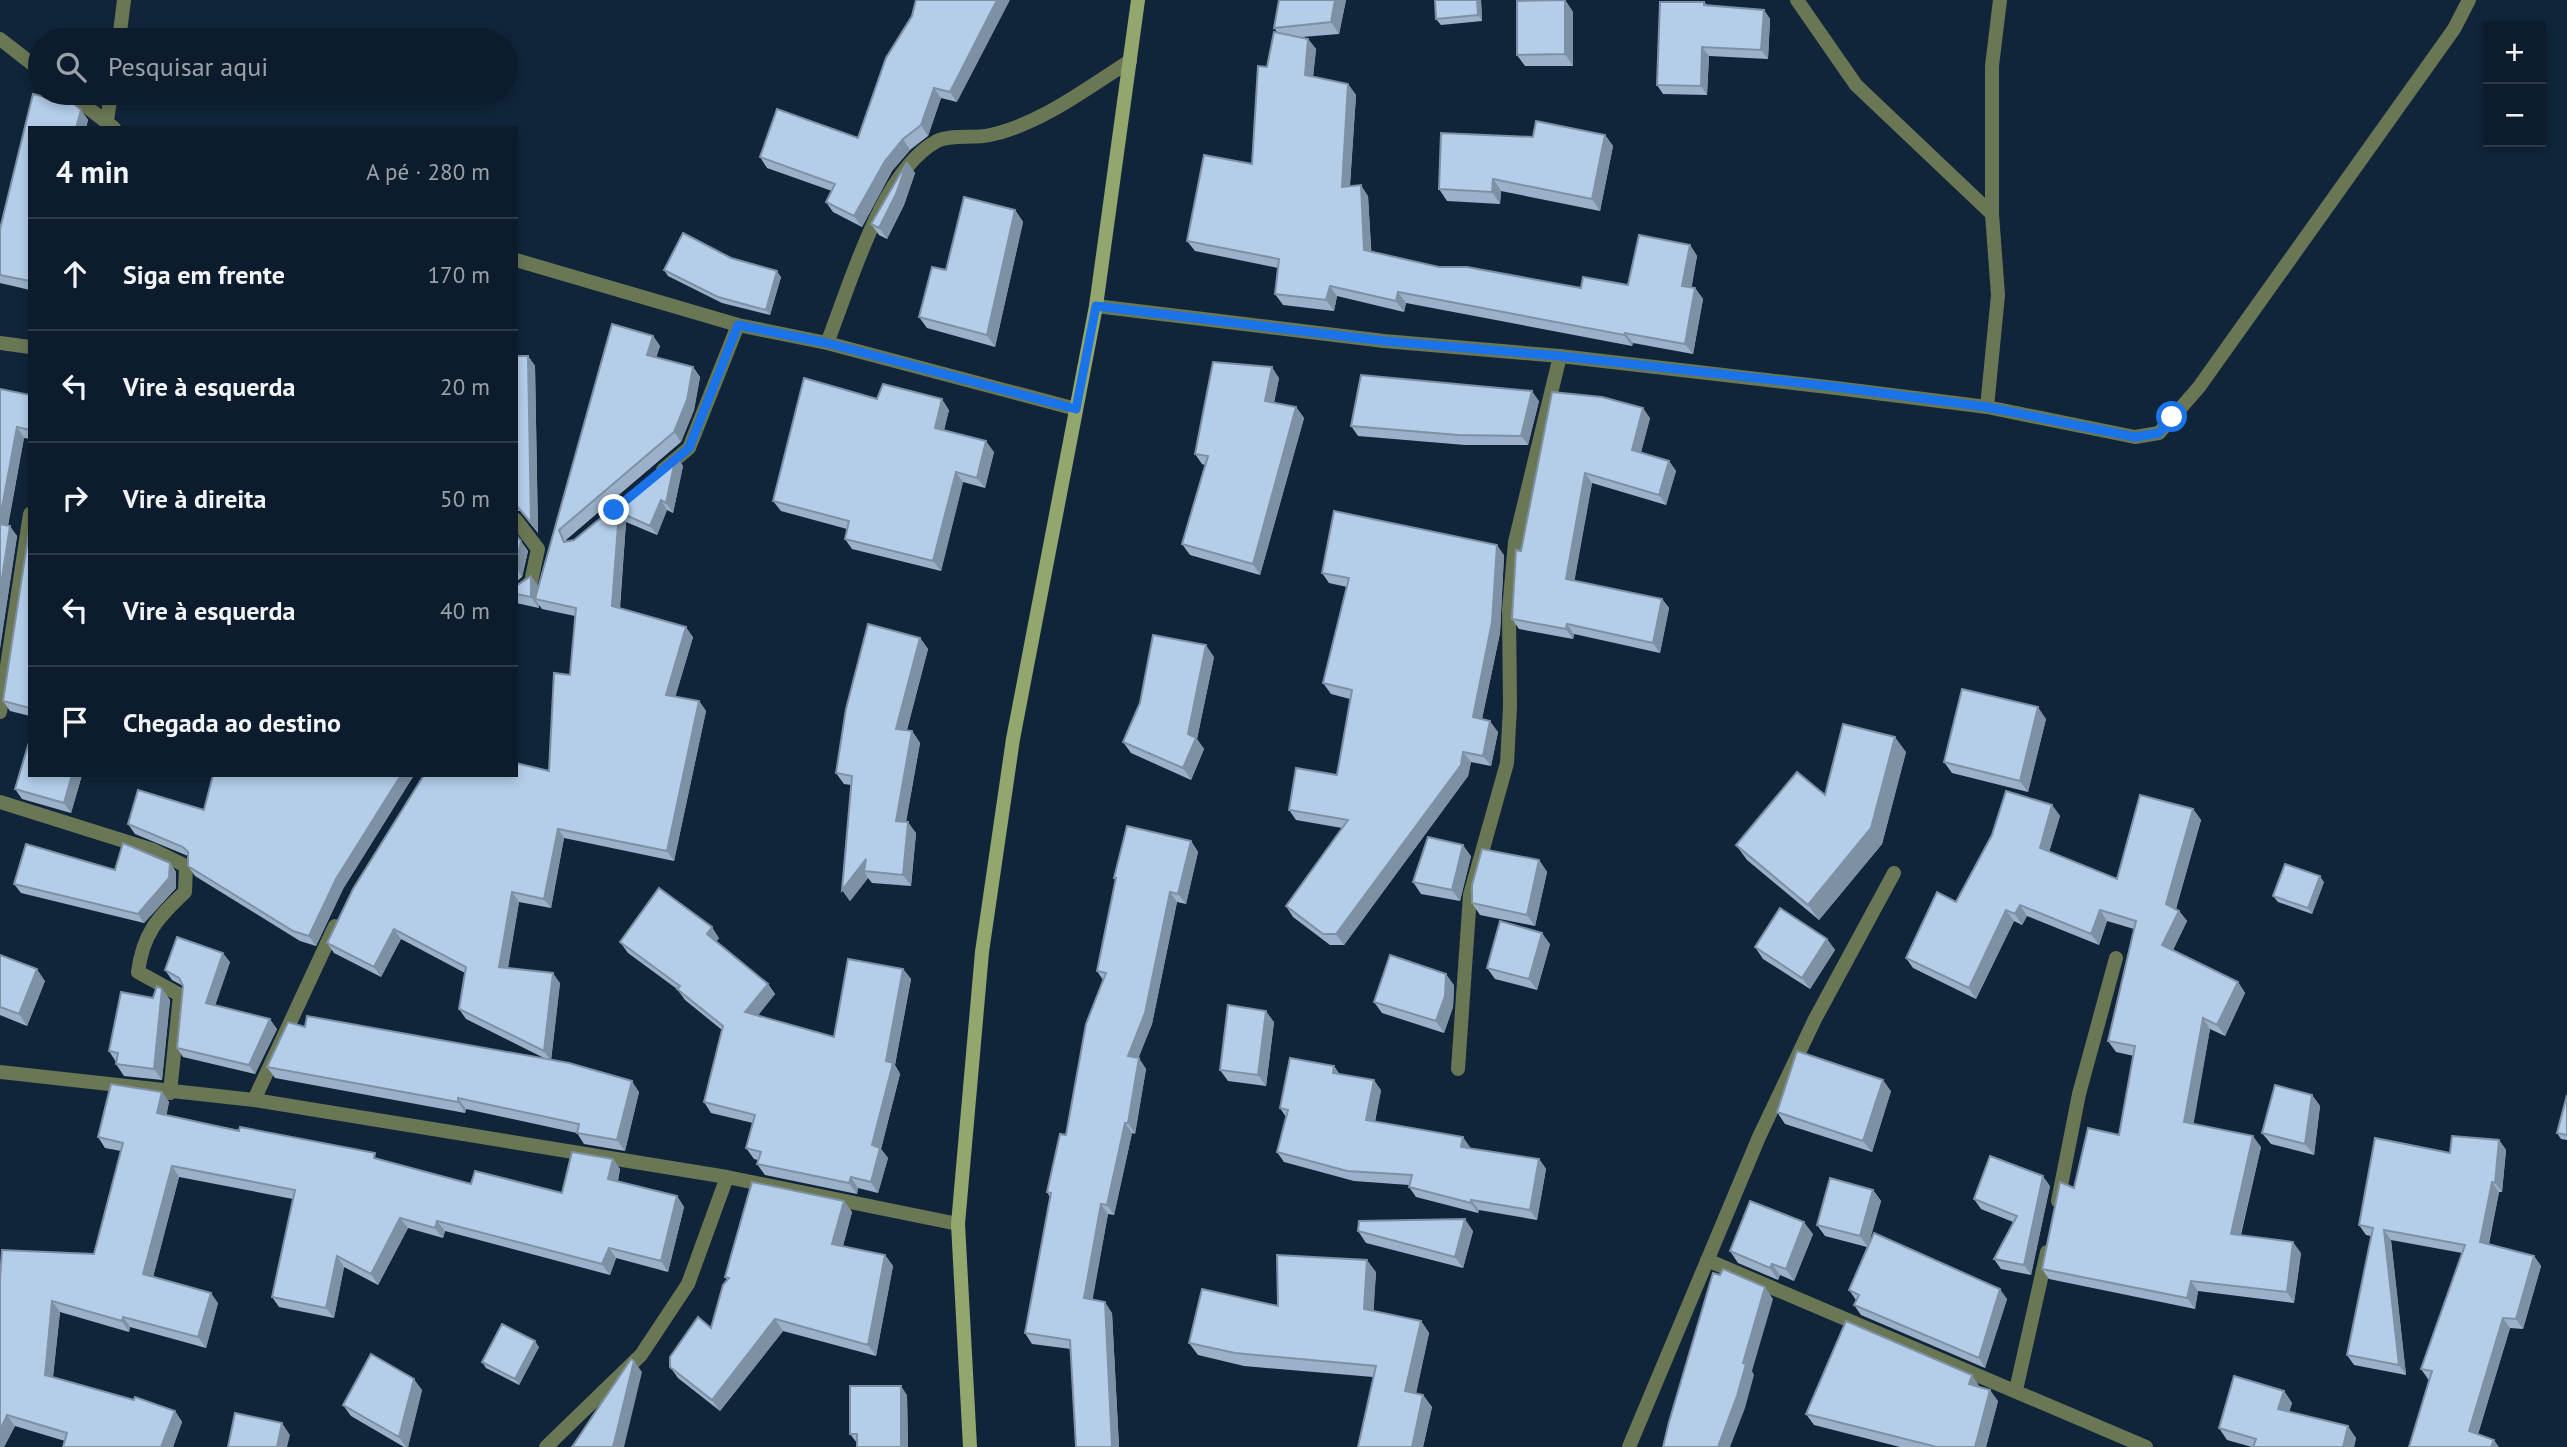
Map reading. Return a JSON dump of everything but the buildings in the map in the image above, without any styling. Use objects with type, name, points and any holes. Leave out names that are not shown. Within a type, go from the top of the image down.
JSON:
[{"type":"street","points":[[120,28],[124,0]]},
{"type":"street","points":[[970,1447],[958,1224],[982,952],[1013,739],[1096,306],[1138,0]]},
{"type":"street","points":[[1797,0],[1856,85],[1992,214]]},
{"type":"street","points":[[1987,407],[1998,295],[1992,214],[1992,66],[2000,0]]},
{"type":"street","points":[[1096,306],[1384,341],[1560,356],[1987,407],[2135,437],[2159,433],[2199,387],[2239,332],[2454,29],[2469,0]]},
{"type":"street","points":[[0,39],[28,61]]},
{"type":"street","points":[[827,343],[879,211],[898,175],[938,140],[990,135],[1051,111],[1130,61]]},
{"type":"street","points":[[84,105],[109,126]]},
{"type":"street","points":[[109,126],[110,105]]},
{"type":"street","points":[[518,261],[738,325],[827,343],[1076,409]]},
{"type":"street","points":[[654,478],[689,448],[738,325]]},
{"type":"street","points":[[0,343],[28,347]]},
{"type":"street","points":[[1458,1069],[1470,895],[1507,763],[1510,707],[1509,610],[1515,542],[1560,356]]},
{"type":"street","points":[[518,523],[538,549],[531,582],[518,592]]},
{"type":"street","points":[[0,712],[28,527]]},
{"type":"street","points":[[0,802],[153,850],[186,866],[185,892],[160,915],[142,946],[138,972],[180,995],[170,1093]]},
{"type":"street","points":[[1629,1447],[1759,1137],[1810,1031],[1894,873]]},
{"type":"street","points":[[254,1100],[341,914]]},
{"type":"street","points":[[2056,1210],[2079,1094],[2116,958]]},
{"type":"street","points":[[0,1072],[170,1093],[254,1100],[727,1177],[958,1224]]},
{"type":"street","points":[[546,1447],[641,1355],[688,1284],[727,1177]]},
{"type":"street","points":[[2016,1390],[2051,1236]]},
{"type":"street","points":[[1707,1260],[2147,1447]]},
{"type":"route","points":[[614,510],[689,448],[738,325],[827,343],[1076,409],[1096,306],[1384,341],[1560,356],[1836,387],[1987,407],[2135,437],[2159,433],[2172,417]]}]
